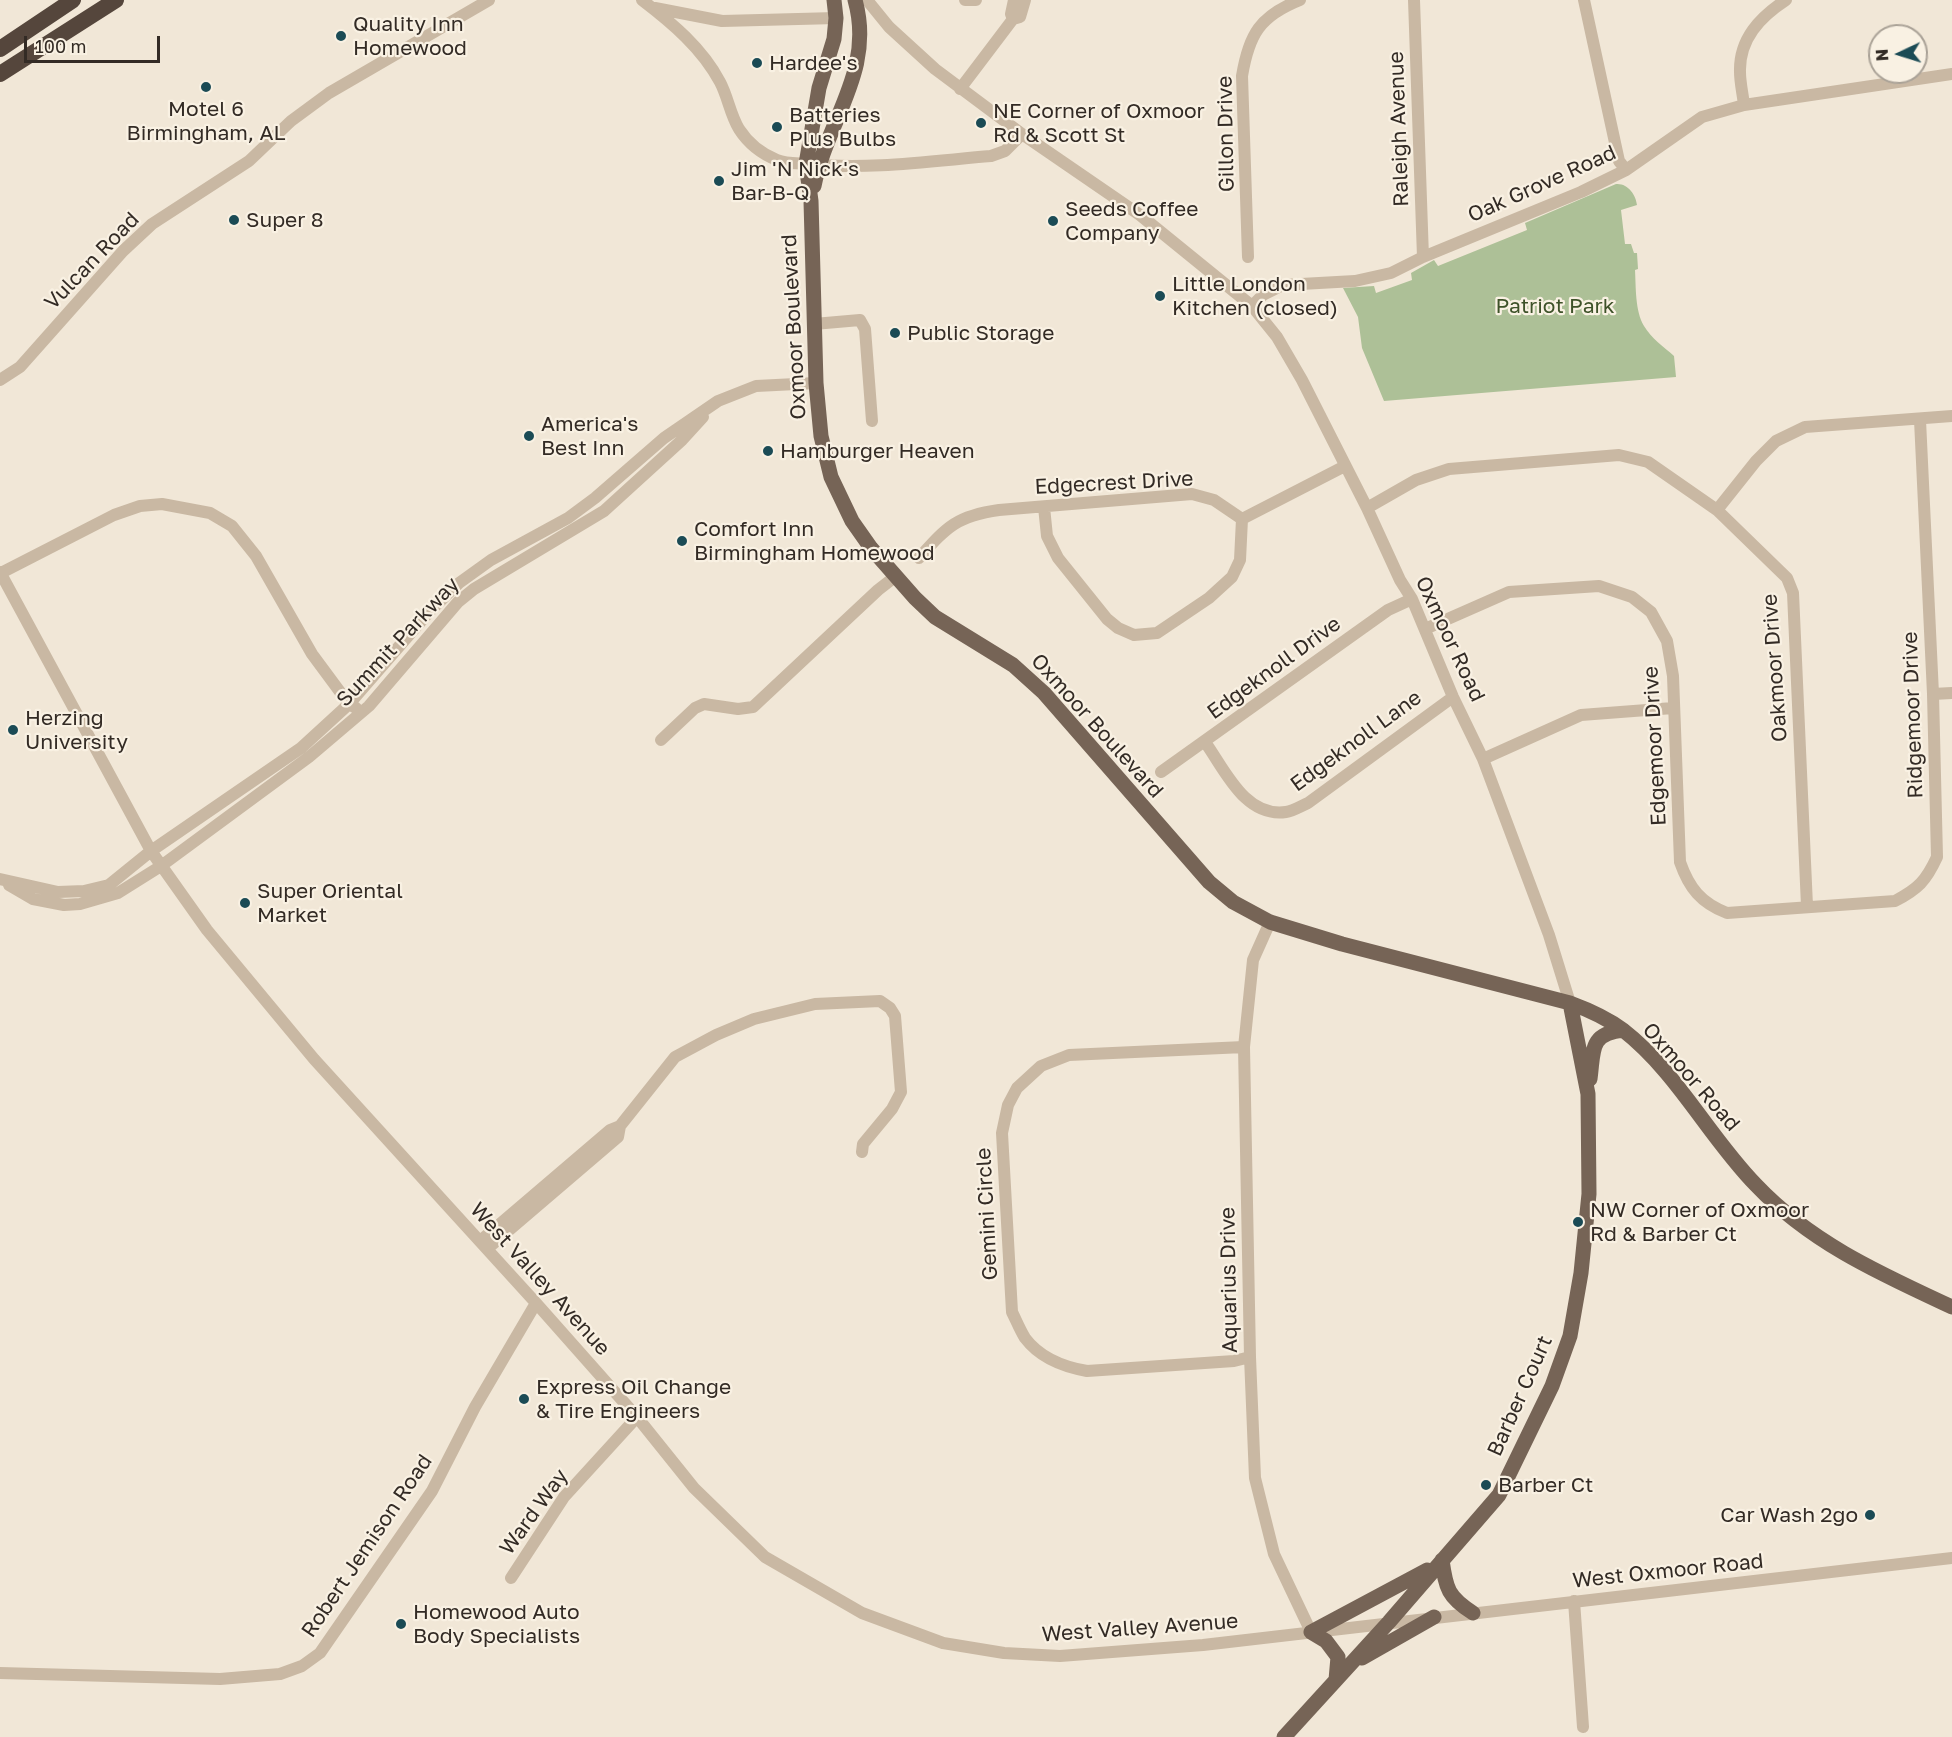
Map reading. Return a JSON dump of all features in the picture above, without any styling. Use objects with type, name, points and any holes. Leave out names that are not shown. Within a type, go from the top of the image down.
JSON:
[{"type":"highway","points":[[1,49],[40,13],[58,0]]},
{"type":"highway","points":[[1,49],[73,0]]},
{"type":"highway","points":[[0,74],[116,0]]},
{"type":"main road","name":"Oxmoor Boulevard","points":[[834,0],[836,18],[834,39],[819,88],[812,165],[816,382],[821,436],[831,477],[852,521],[871,548],[915,598],[935,616],[1013,665],[1044,693],[1209,882],[1233,902],[1270,922],[1342,944],[1570,1003]]},
{"type":"main road","name":"Oxmoor Boulevard","points":[[812,165],[856,72],[860,51],[859,13],[855,0]]},
{"type":"main road","name":"Oxmoor Road","points":[[1570,1003],[1593,1012],[1623,1030],[1656,1062],[1755,1184],[1794,1221],[1837,1250],[1871,1269],[1952,1307]]},
{"type":"main road","name":"Barber Court","points":[[1284,1737],[1389,1622],[1499,1495],[1552,1386],[1570,1336],[1581,1274],[1589,1194],[1588,1094],[1570,1003]]},
{"type":"main road","points":[[1588,1094],[1594,1048],[1599,1037],[1608,1032],[1623,1030]]},
{"type":"main road","points":[[1311,1632],[1414,1578],[1442,1560],[1445,1583],[1450,1594],[1473,1613]]},
{"type":"main road","points":[[1349,1666],[1422,1626],[1434,1617]]},
{"type":"main road","points":[[1311,1632],[1326,1641],[1338,1657],[1336,1680]]},
{"type":"street","name":"Vulcan Road","points":[[0,380],[20,367],[123,251],[152,224],[249,161],[291,121],[329,93],[489,0]]},
{"type":"street","name":"Oxmoor Road","points":[[867,0],[903,40],[960,89],[1140,215],[1252,306],[1277,337],[1367,508],[1400,580],[1412,599],[1453,697],[1483,759],[1549,935],[1570,1003]]},
{"type":"street","points":[[965,0],[976,0]]},
{"type":"street","points":[[1013,19],[1011,14],[1014,0]]},
{"type":"street","points":[[960,89],[1013,19],[1020,17],[1025,0]]},
{"type":"street","name":"Gillon Drive","points":[[1248,258],[1242,76],[1246,51],[1260,25],[1280,8],[1300,0]]},
{"type":"street","name":"Raleigh Avenue","points":[[1414,0],[1423,257]]},
{"type":"street","points":[[1584,0],[1619,161],[1626,170]]},
{"type":"street","points":[[1744,105],[1740,71],[1746,44],[1754,27],[1767,12],[1786,0]]},
{"type":"street","points":[[646,4],[722,21],[836,18]]},
{"type":"street","points":[[646,4],[696,48],[712,69],[721,83],[739,129],[748,141],[758,150],[779,161],[855,168],[992,156],[1005,151],[1022,134]]},
{"type":"street","name":"Oak Grove Road","points":[[1252,306],[1263,295],[1283,285],[1372,279],[1391,273],[1423,257],[1581,192],[1626,170],[1702,117],[1744,105],[1952,74]]},
{"type":"street","points":[[814,324],[860,320],[865,329],[872,421]]},
{"type":"street","name":"Summit Parkway","points":[[0,879],[58,892],[84,891],[108,885],[151,851],[301,748],[349,704],[429,612],[459,583],[490,560],[568,518],[595,498],[664,438],[718,401],[756,386],[816,382]]},
{"type":"street","name":"Summit Parkway","points":[[0,879],[33,899],[50,903],[80,904],[118,893],[160,866],[309,757],[369,705],[458,603],[474,588],[604,512],[682,440],[718,401]]},
{"type":"street","points":[[1717,510],[1756,461],[1776,441],[1805,427],[1952,416]]},
{"type":"street","name":"Ridgemoor Drive","points":[[1807,906],[1895,901],[1915,891],[1928,877],[1937,857],[1933,694],[1920,420]]},
{"type":"street","name":"Oakmoor Drive","points":[[1367,508],[1416,480],[1449,469],[1619,455],[1648,462],[1717,510],[1787,578],[1793,593],[1807,906]]},
{"type":"street","points":[[1044,507],[1047,536],[1058,558],[1107,619],[1118,628],[1134,635],[1157,633],[1209,598],[1232,577],[1240,560],[1242,519],[1345,466]]},
{"type":"street","name":"Edgecrest Drive","points":[[919,558],[953,523],[968,516],[999,510],[1192,494],[1214,500],[1242,519]]},
{"type":"street","points":[[0,572],[114,515],[140,506],[162,504],[210,513],[232,526],[256,556],[312,654],[349,704],[362,711]]},
{"type":"street","name":"West Valley Avenue","points":[[0,572],[151,851],[196,916],[314,1059],[638,1417],[694,1488],[765,1557],[862,1613],[943,1643],[1004,1653],[1060,1656],[1203,1645],[1389,1622]]},
{"type":"street","points":[[660,740],[695,708],[704,704],[738,709],[753,707],[878,590],[896,576]]},
{"type":"street","name":"Edgemoor Drive","points":[[1425,629],[1509,592],[1599,586],[1632,597],[1651,612],[1667,641],[1673,676],[1680,862],[1685,878],[1695,894],[1712,907],[1727,913],[1807,906]]},
{"type":"street","name":"Edgeknoll Drive","points":[[1161,772],[1388,610],[1412,599]]},
{"type":"street","points":[[1933,694],[1952,693]]},
{"type":"street","name":"Edgeknoll Lane","points":[[1205,742],[1242,795],[1255,806],[1271,812],[1288,812],[1308,803],[1453,697]]},
{"type":"street","points":[[1483,759],[1581,716],[1673,708]]},
{"type":"street","name":"Aquarius Drive","points":[[1270,922],[1253,960],[1244,1047],[1250,1357],[1255,1478],[1274,1554],[1311,1632]]},
{"type":"street","points":[[483,1245],[598,1147],[618,1137],[620,1126],[675,1057],[716,1035],[754,1019],[815,1004],[880,1001],[890,1008],[895,1016],[901,1092],[892,1109],[863,1144],[862,1152]]},
{"type":"street","name":"Gemini Circle","points":[[1244,1047],[1068,1055],[1041,1066],[1017,1088],[1008,1105],[1002,1133],[1012,1312],[1025,1338],[1041,1354],[1067,1368],[1087,1371],[1234,1361],[1250,1357]]},
{"type":"street","name":"Robert Jemison Road","points":[[0,1673],[220,1679],[280,1674],[302,1666],[320,1653],[432,1491],[475,1407],[536,1303]]},
{"type":"street","name":"Ward Way","points":[[511,1578],[564,1497],[638,1417]]},
{"type":"street","name":"West Oxmoor Road","points":[[1389,1622],[1952,1558]]},
{"type":"street","points":[[1575,1601],[1583,1727]]},
{"type":"green space","name":"Patriot Park","points":[[1616,184],[1624,185],[1631,190],[1637,205],[1621,210],[1625,244],[1631,244],[1634,253],[1637,253],[1636,299],[1641,320],[1650,334],[1674,356],[1676,377],[1384,401],[1362,348],[1358,317],[1343,288],[1374,286],[1376,293],[1412,280],[1411,273],[1434,260],[1438,266],[1527,230],[1525,223]]},
{"type":"place","name":"Quality Inn Homewood","points":[[341,36]]},
{"type":"place","name":"Hardee's","points":[[757,63]]},
{"type":"place","name":"Motel 6 Birmingham, AL","points":[[206,87]]},
{"type":"place","name":"NE Corner of Oxmoor Rd & Scott St","points":[[981,123]]},
{"type":"place","name":"Batteries Plus Bulbs","points":[[777,127]]},
{"type":"place","name":"Jim 'N Nick's Bar-B-Q","points":[[719,181]]},
{"type":"place","name":"Super 8","points":[[234,220]]},
{"type":"place","name":"Seeds Coffee Company","points":[[1053,221]]},
{"type":"place","name":"Little London Kitchen (closed)","points":[[1160,296]]},
{"type":"place","name":"Public Storage","points":[[895,333]]},
{"type":"place","name":"America's Best Inn","points":[[529,436]]},
{"type":"place","name":"Hamburger Heaven","points":[[768,451]]},
{"type":"place","name":"Comfort Inn Birmingham Homewood","points":[[682,541]]},
{"type":"place","name":"Herzing University","points":[[13,730]]},
{"type":"place","name":"Super Oriental Market","points":[[245,903]]},
{"type":"place","name":"NW Corner of Oxmoor Rd & Barber Ct","points":[[1578,1222]]},
{"type":"place","name":"Express Oil Change & Tire Engineers","points":[[524,1399]]},
{"type":"place","name":"Barber Ct","points":[[1486,1485]]},
{"type":"place","name":"Car Wash 2go","points":[[1870,1515]]},
{"type":"place","name":"Homewood Auto Body Specialists","points":[[401,1624]]}]
